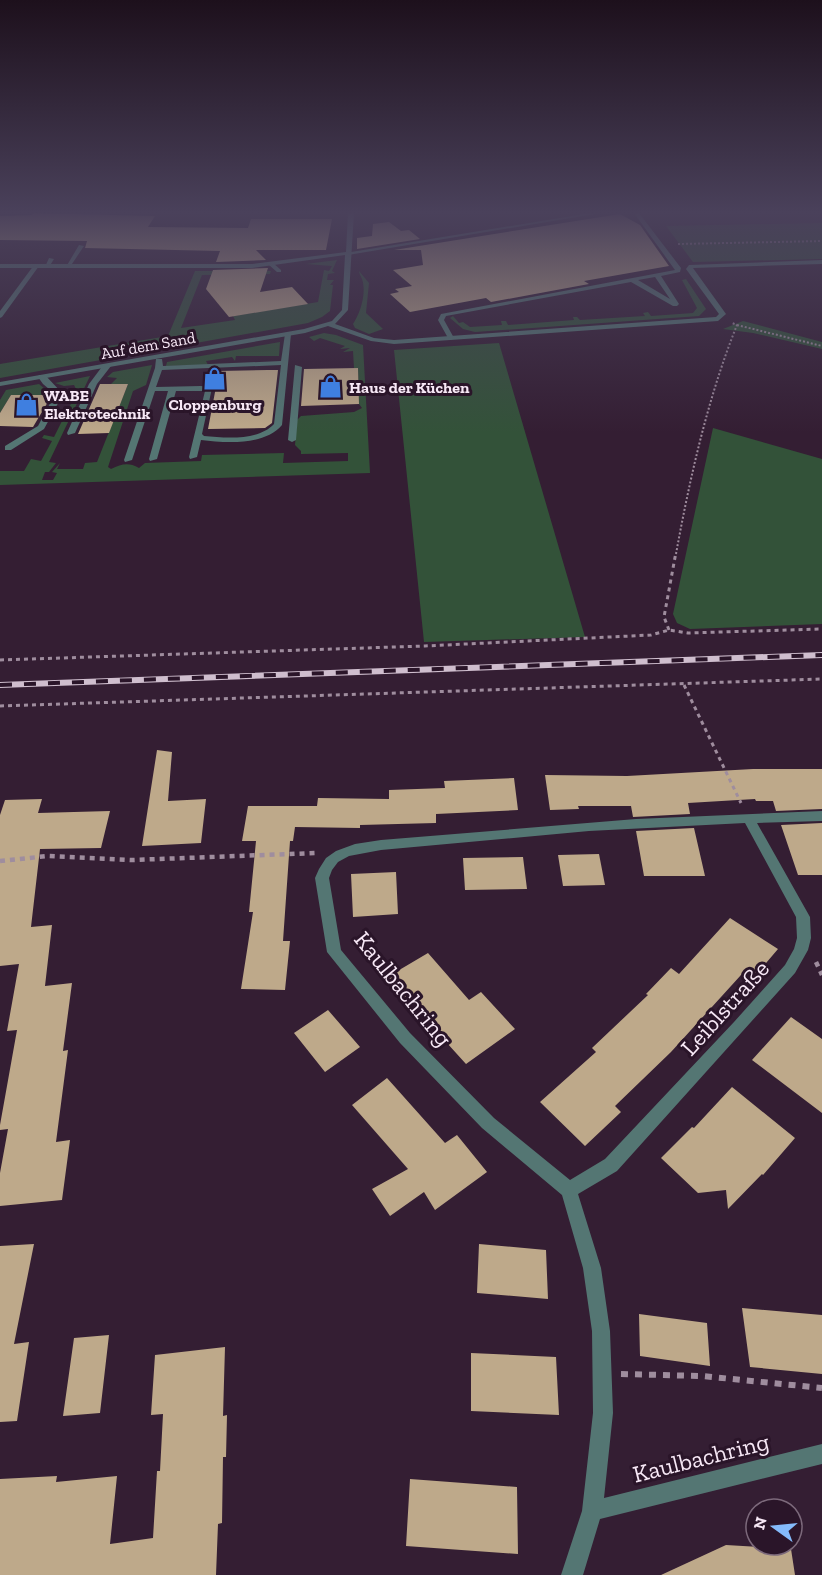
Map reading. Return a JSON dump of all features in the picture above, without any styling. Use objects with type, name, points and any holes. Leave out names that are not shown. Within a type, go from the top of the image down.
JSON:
[{"type":"street","points":[[0,316],[21,286]]},
{"type":"street","points":[[329,324],[338,320],[345,310],[346,286]]},
{"type":"street","points":[[451,338],[441,320],[443,315],[598,286]]},
{"type":"street","points":[[643,286],[673,306],[675,301],[665,286]]},
{"type":"street","points":[[329,324],[379,341],[718,319],[723,314],[702,286]]},
{"type":"street","name":"Auf dem Sand","points":[[0,384],[288,334],[300,335],[329,324]]},
{"type":"street","points":[[198,434],[206,438],[256,438],[276,429],[279,425],[288,334]]},
{"type":"street","points":[[128,460],[159,368],[160,364],[156,357]]},
{"type":"street","points":[[159,368],[285,363]]},
{"type":"street","points":[[71,433],[93,384],[107,366]]},
{"type":"street","points":[[292,441],[298,366]]},
{"type":"street","points":[[8,448],[41,427],[59,394],[55,388],[44,382],[42,377]]},
{"type":"street","points":[[153,459],[173,388]]},
{"type":"street","points":[[151,389],[205,388],[209,390],[193,457]]},
{"type":"street","points":[[335,858],[348,851],[364,848],[526,831],[822,816]]},
{"type":"street","name":"Leiblstraße","points":[[569,1190],[611,1165],[790,969],[801,950],[804,938],[803,916],[748,818]]},
{"type":"street","name":"Kaulbachring","points":[[335,858],[326,866],[322,878],[334,952],[405,1038],[488,1123],[569,1190]]},
{"type":"street","points":[[569,1190],[592,1268],[601,1331],[603,1374],[603,1413],[592,1511],[572,1575]]},
{"type":"street","name":"Kaulbachring","points":[[592,1511],[822,1454]]},
{"type":"path","points":[[718,319],[822,346]]},
{"type":"path","points":[[669,630],[664,617],[683,516],[724,357],[737,325]]},
{"type":"path","points":[[0,660],[425,646],[651,635],[669,630],[688,633],[822,629]]},
{"type":"path","points":[[0,706],[822,679]]},
{"type":"path","points":[[684,684],[748,818]]},
{"type":"path","points":[[0,861],[48,856],[132,860],[305,851],[335,858]]},
{"type":"path","points":[[603,1374],[702,1376],[822,1388]]},
{"type":"green space","points":[[189,286],[197,286],[181,328],[235,320],[233,316],[318,302],[321,286],[333,286],[330,311],[308,323],[0,378],[0,364],[168,336]]},
{"type":"green space","points":[[363,286],[369,286],[366,313],[383,329],[369,334],[355,328],[353,324],[363,297]]},
{"type":"green space","points":[[685,286],[691,286],[706,309],[699,316],[475,332],[463,329],[450,318],[453,316],[459,323],[463,322],[470,327],[502,325],[501,321],[506,321],[508,325],[574,320],[573,317],[580,320],[645,316],[643,313],[648,312],[651,316],[693,313],[697,308]]},
{"type":"green space","points":[[743,321],[822,342],[822,349],[753,333],[723,329]]},
{"type":"green space","points":[[324,333],[363,345],[370,473],[0,485],[0,471],[24,471],[31,459],[41,461],[52,441],[42,438],[44,435],[54,437],[63,419],[54,416],[56,413],[65,415],[74,398],[65,395],[77,391],[74,385],[64,386],[55,383],[90,376],[49,462],[56,463],[49,472],[45,472],[42,480],[53,480],[57,473],[52,472],[60,463],[57,469],[83,469],[85,463],[97,462],[128,384],[111,384],[117,378],[107,377],[113,372],[152,365],[146,385],[133,391],[108,467],[111,469],[125,464],[139,468],[145,463],[201,461],[202,455],[284,453],[283,463],[348,461],[348,453],[301,454],[295,445],[297,420],[301,416],[354,412],[362,408],[359,404],[358,368],[354,368],[353,351],[343,352],[350,348],[340,349],[345,346],[320,338],[314,341],[309,337]]},
{"type":"green space","points":[[280,342],[279,356],[236,356],[235,361],[232,357],[206,361],[208,365],[166,366],[167,362]]},
{"type":"green space","points":[[499,343],[585,637],[424,642],[394,350]]},
{"type":"green space","points":[[39,384],[52,395],[11,395],[0,413],[0,400],[6,390]]},
{"type":"green space","points":[[713,428],[822,459],[822,624],[690,629],[677,623],[673,614]]},
{"type":"building","points":[[207,286],[262,286],[260,292],[292,287],[308,304],[229,317],[206,289]]},
{"type":"building","points":[[409,286],[575,286],[491,302],[486,298],[410,312],[390,294],[399,292],[395,289]]},
{"type":"building","name":"Haus der Küchen","points":[[358,368],[359,404],[301,406],[304,369]]},
{"type":"building","points":[[278,370],[272,423],[265,428],[208,429],[219,371]]},
{"type":"building","points":[[100,384],[128,384],[109,433],[78,434]]},
{"type":"building","name":"WABE Elektrotechnik","points":[[11,395],[52,395],[33,427],[0,426],[0,413]]},
{"type":"building","points":[[157,750],[172,752],[168,801],[206,799],[201,843],[142,846]]},
{"type":"building","points":[[753,769],[822,769],[822,809],[776,811],[773,801],[756,801],[755,799],[688,803],[690,814],[633,817],[631,806],[578,806],[579,809],[550,810],[545,775],[627,776]]},
{"type":"building","points":[[514,778],[518,810],[436,814],[436,823],[360,825],[360,828],[295,827],[293,841],[290,841],[283,941],[290,941],[285,990],[241,989],[253,912],[249,912],[256,841],[242,841],[248,806],[317,806],[318,798],[389,799],[389,790],[445,788],[444,781]]},
{"type":"building","points":[[42,799],[38,813],[110,811],[101,848],[40,849],[31,927],[52,925],[45,986],[72,983],[63,1051],[68,1050],[56,1142],[70,1140],[62,1200],[0,1206],[0,1173],[8,1129],[0,1130],[0,1125],[17,1030],[7,1031],[19,964],[0,966],[0,815],[5,800]]},
{"type":"building","points":[[822,823],[822,875],[798,875],[781,825]]},
{"type":"building","points":[[694,828],[705,876],[644,876],[636,831]]},
{"type":"building","points":[[599,854],[605,885],[563,886],[558,855]]},
{"type":"building","points":[[523,857],[527,889],[465,890],[463,858]]},
{"type":"building","points":[[396,872],[398,914],[353,917],[351,874]]},
{"type":"building","points":[[730,918],[778,949],[750,982],[741,975],[671,1052],[615,1106],[621,1112],[585,1146],[540,1102],[596,1052],[592,1048],[648,995],[646,994],[671,968],[679,974]]},
{"type":"building","points":[[428,953],[469,1000],[481,992],[515,1029],[466,1064],[417,1010],[412,1013],[384,979]]},
{"type":"building","points":[[328,1010],[360,1047],[325,1072],[294,1033]]},
{"type":"building","points":[[791,1017],[822,1039],[822,1113],[752,1060]]},
{"type":"building","points":[[387,1078],[445,1143],[457,1135],[487,1172],[435,1210],[424,1192],[390,1216],[372,1189],[408,1169],[352,1105]]},
{"type":"building","points":[[732,1087],[795,1138],[763,1175],[728,1209],[726,1190],[698,1193],[661,1158],[692,1127],[694,1128]]},
{"type":"building","points":[[34,1244],[14,1344],[29,1342],[17,1421],[0,1422],[0,1246]]},
{"type":"building","points":[[479,1244],[546,1250],[548,1299],[477,1293]]},
{"type":"building","points":[[742,1308],[822,1315],[822,1374],[750,1367]]},
{"type":"building","points":[[639,1314],[707,1323],[710,1366],[640,1356]]},
{"type":"building","points":[[109,1335],[100,1413],[63,1416],[74,1338]]},
{"type":"building","points":[[225,1347],[223,1416],[227,1415],[226,1457],[223,1457],[222,1523],[218,1524],[216,1575],[0,1575],[0,1479],[57,1476],[56,1482],[117,1476],[110,1544],[153,1538],[163,1414],[151,1415],[155,1355]]},
{"type":"building","points":[[471,1353],[556,1357],[559,1415],[471,1411]]},
{"type":"building","points":[[410,1479],[517,1487],[518,1554],[406,1546]]},
{"type":"building","points":[[726,1545],[744,1546],[744,1557],[792,1557],[795,1575],[661,1575]]},
{"type":"railway","points":[[0,685],[822,655]]},
{"type":"place","name":"Cloppenburg","points":[[215,379]]},
{"type":"place","name":"Haus der Küchen","points":[[331,387]]},
{"type":"place","name":"WABE Elektrotechnik","points":[[26,404]]}]
